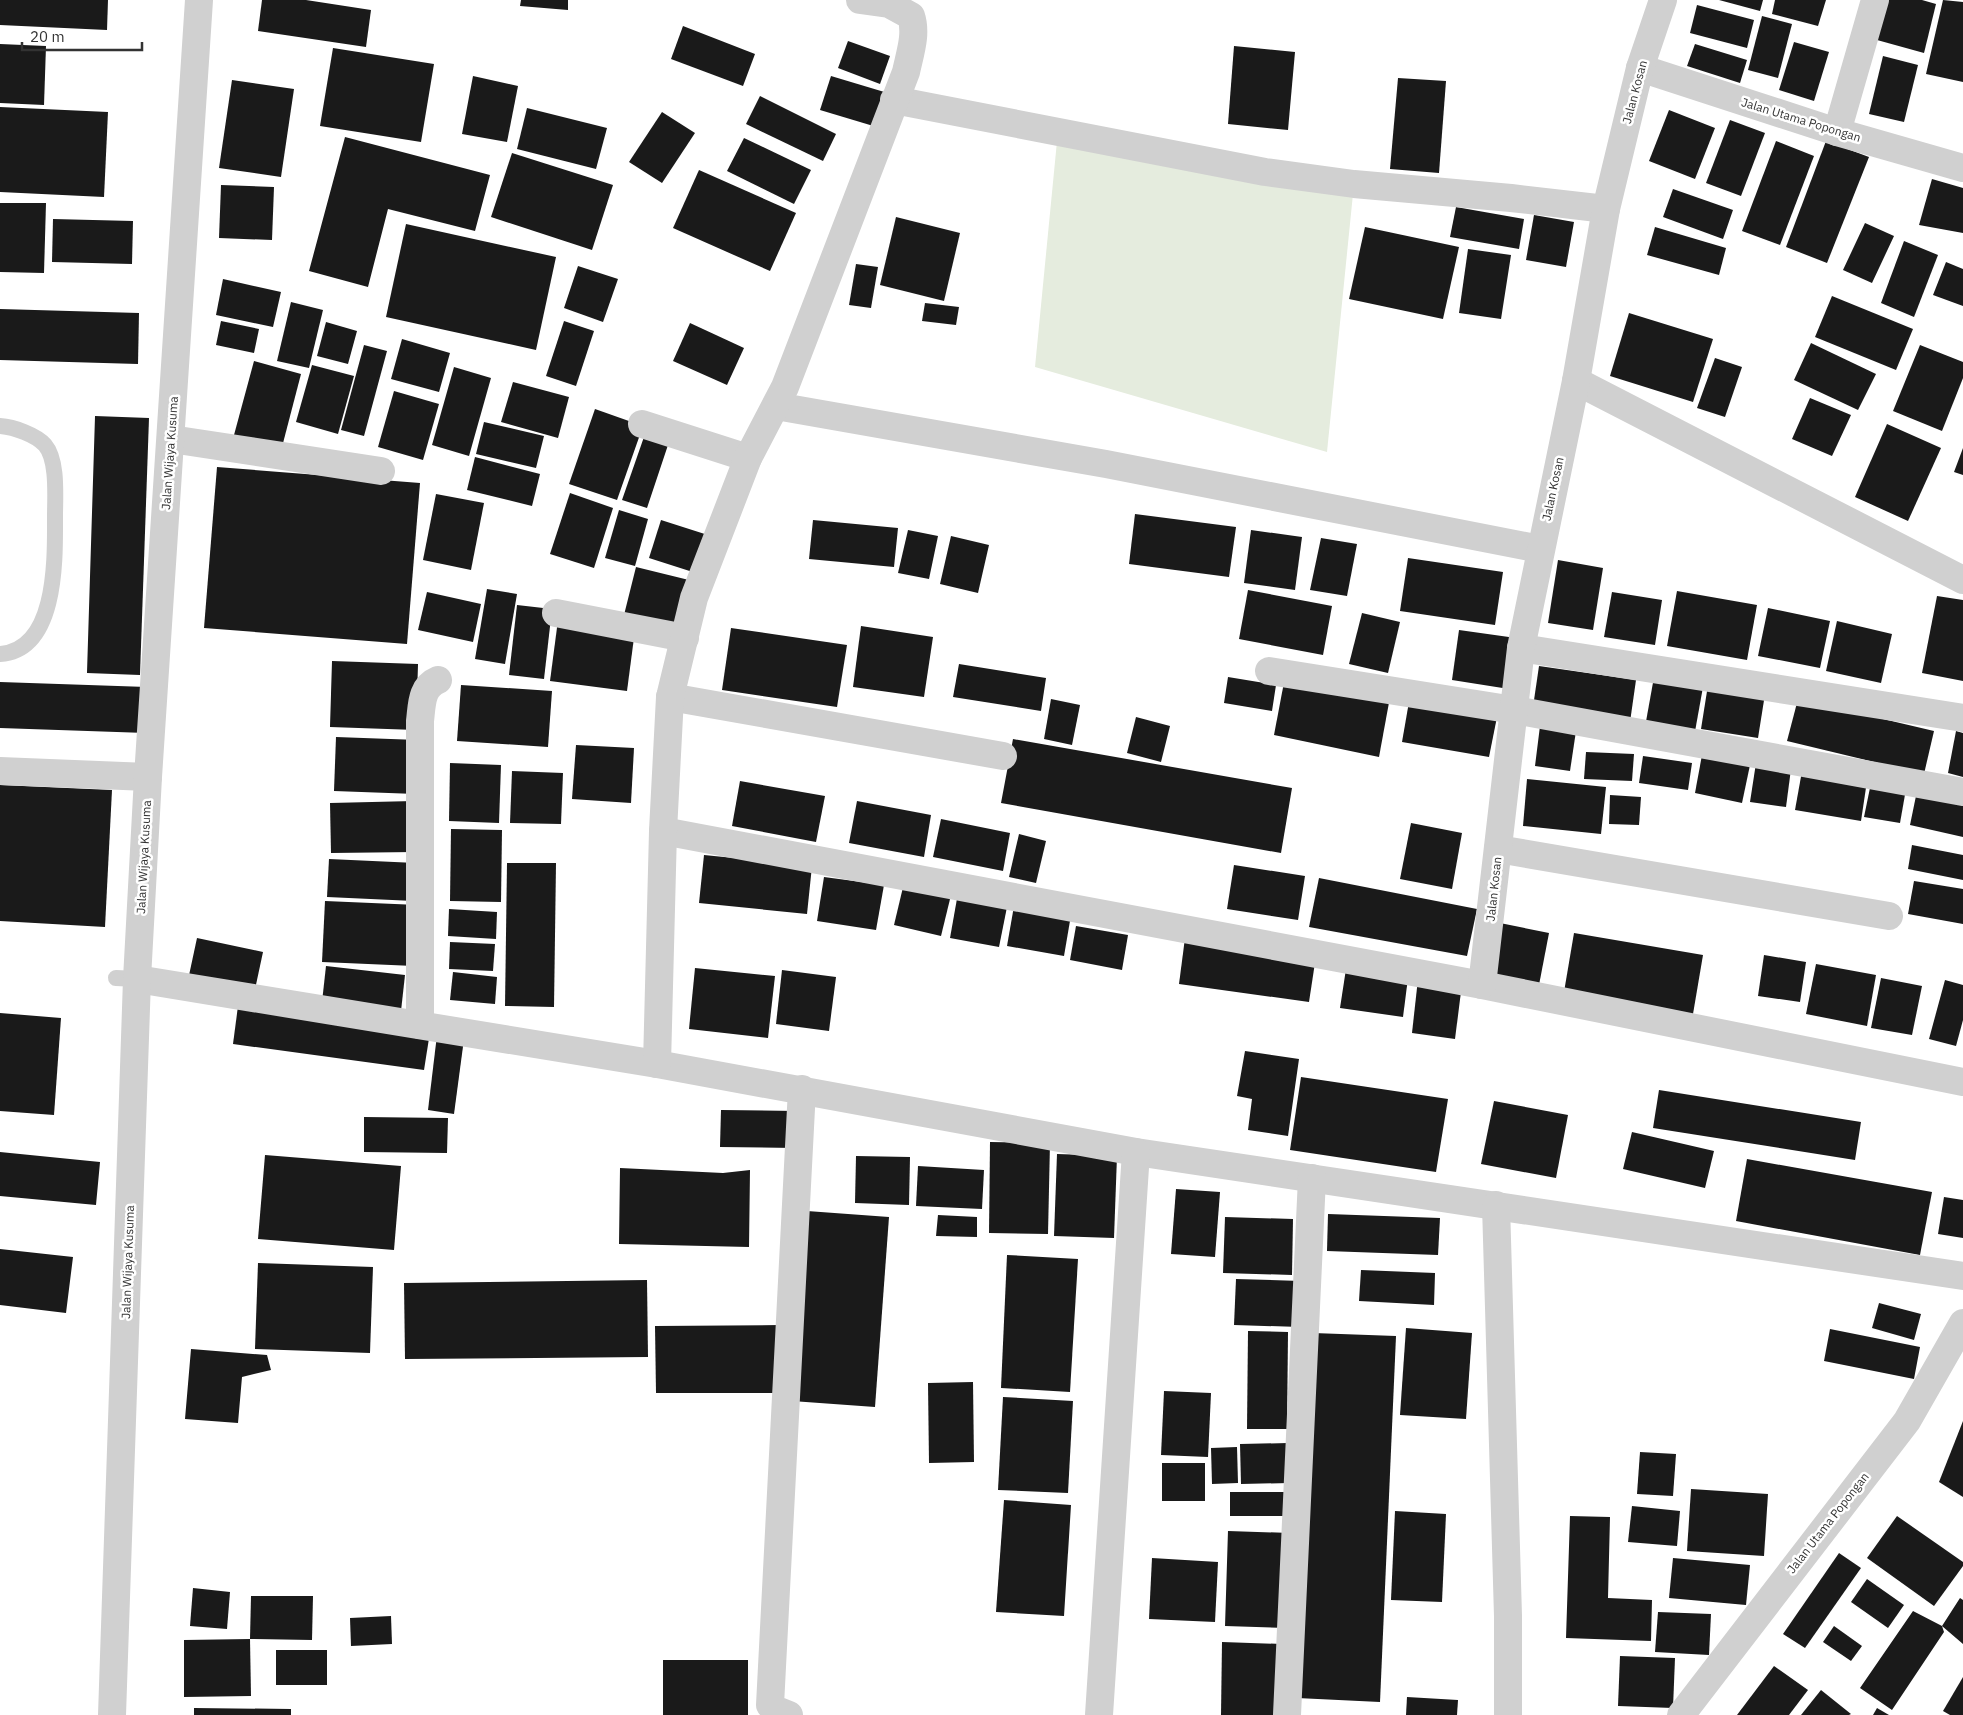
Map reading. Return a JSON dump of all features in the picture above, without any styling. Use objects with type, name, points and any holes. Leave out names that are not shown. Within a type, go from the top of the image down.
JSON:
[{"type":"street","name":"Jalan Wijaya Kusuma","points":[[112,1715],[127,979],[148,777],[199,0]]},
{"type":"street","points":[[657,1064],[663,831],[670,697],[694,598],[748,458],[786,387],[906,72],[914,37],[914,26],[911,16],[889,4],[860,0]]},
{"type":"street","name":"Jalan Kosan","points":[[1482,985],[1521,648],[1576,380],[1606,209],[1640,68],[1663,0]]},
{"type":"street","points":[[1837,132],[1875,0]]},
{"type":"street","name":"Jalan Utama Popongan","points":[[1640,68],[1837,132],[1963,168]]},
{"type":"street","points":[[894,100],[1265,172],[1354,184],[1606,209]]},
{"type":"street","points":[[1576,380],[1963,580]]},
{"type":"street","points":[[776,406],[1106,464],[1540,549]]},
{"type":"street","points":[[642,424],[748,458]]},
{"type":"street","points":[[170,439],[381,471]]},
{"type":"street","points":[[556,613],[684,638]]},
{"type":"street","points":[[1521,648],[1963,718]]},
{"type":"street","points":[[1269,672],[1514,710],[1963,792]]},
{"type":"street","points":[[420,1025],[420,721],[426,690],[432,683],[438,680]]},
{"type":"street","points":[[670,697],[1003,756]]},
{"type":"street","points":[[0,771],[148,777]]},
{"type":"street","points":[[663,831],[1482,985],[1963,1082]]},
{"type":"street","points":[[1498,849],[1889,916]]},
{"type":"street","points":[[127,979],[657,1064],[802,1089],[1136,1152],[1963,1276]]},
{"type":"street","points":[[789,1715],[774,1709],[770,1705],[802,1089]]},
{"type":"street","points":[[1100,1715],[1136,1152]]},
{"type":"street","points":[[1287,1715],[1312,1178]]},
{"type":"street","points":[[1496,1206],[1508,1616],[1508,1715]]},
{"type":"street","name":"Jalan Utama Popongan","points":[[1681,1715],[1955,1356],[1963,1323]]},
{"type":"lane","points":[[0,426],[30,434],[46,446],[55,473],[55,575],[47,611],[31,638],[14,653],[0,654]]},
{"type":"shaded area","points":[[1058,131],[1354,184],[1327,452],[1035,367]]},
{"type":"building","points":[[0,0],[108,0],[107,30],[0,25]]},
{"type":"building","points":[[262,0],[306,0],[371,10],[366,47],[258,31]]},
{"type":"building","points":[[521,0],[568,0],[568,10],[520,6]]},
{"type":"building","points":[[1719,0],[1763,0],[1760,11]]},
{"type":"building","points":[[1775,0],[1826,0],[1818,26],[1772,14]]},
{"type":"building","points":[[1888,0],[1922,0],[1936,4],[1924,53],[1877,40]]},
{"type":"building","points":[[1943,0],[1963,2],[1963,82],[1926,74]]},
{"type":"building","points":[[1697,5],[1754,20],[1747,48],[1690,33]]},
{"type":"building","points":[[1762,16],[1792,24],[1778,78],[1748,70]]},
{"type":"building","points":[[683,26],[755,54],[743,86],[671,59]]},
{"type":"building","points":[[848,41],[890,56],[880,84],[838,68]]},
{"type":"building","points":[[1794,42],[1829,52],[1814,101],[1779,90]]},
{"type":"building","points":[[0,44],[46,46],[44,105],[0,103]]},
{"type":"building","points":[[1695,44],[1747,60],[1740,83],[1687,66]]},
{"type":"building","points":[[1234,46],[1295,52],[1288,130],[1228,124]]},
{"type":"building","points":[[333,48],[434,64],[421,142],[320,126]]},
{"type":"building","points":[[1883,56],[1918,65],[1904,122],[1869,114]]},
{"type":"building","points":[[473,76],[518,86],[507,142],[462,134]]},
{"type":"building","points":[[831,76],[891,94],[880,128],[820,110]]},
{"type":"building","points":[[1398,78],[1446,81],[1439,173],[1390,169]]},
{"type":"building","points":[[232,80],[294,89],[281,177],[219,168]]},
{"type":"building","points":[[760,96],[836,134],[823,161],[746,124]]},
{"type":"building","points":[[0,107],[108,112],[104,197],[0,192]]},
{"type":"building","points":[[527,108],[607,128],[596,169],[517,149]]},
{"type":"building","points":[[1669,110],[1715,128],[1695,179],[1649,161]]},
{"type":"building","points":[[662,112],[695,133],[662,183],[629,162]]},
{"type":"building","points":[[1730,120],[1765,133],[1741,196],[1706,183]]},
{"type":"building","points":[[345,137],[490,175],[475,231],[388,209],[368,287],[309,271]]},
{"type":"building","points":[[744,138],[811,170],[794,204],[727,171]]},
{"type":"building","points":[[1776,141],[1814,156],[1780,245],[1742,231]]},
{"type":"building","points":[[1826,141],[1869,157],[1827,263],[1786,247]]},
{"type":"building","points":[[512,153],[613,185],[592,250],[491,217]]},
{"type":"building","points":[[699,170],[796,213],[770,271],[673,228]]},
{"type":"building","points":[[1932,179],[1963,188],[1963,233],[1919,225]]},
{"type":"building","points":[[221,185],[274,187],[272,240],[219,238]]},
{"type":"building","points":[[1673,189],[1733,210],[1723,239],[1663,217]]},
{"type":"building","points":[[0,203],[46,203],[44,273],[0,272]]},
{"type":"building","points":[[1456,207],[1524,219],[1519,249],[1450,237]]},
{"type":"building","points":[[1534,215],[1574,222],[1566,267],[1526,260]]},
{"type":"building","points":[[896,217],[960,233],[944,301],[880,285]]},
{"type":"building","points":[[53,219],[133,221],[132,264],[52,262]]},
{"type":"building","points":[[1865,223],[1894,236],[1872,283],[1843,270]]},
{"type":"building","points":[[406,224],[556,257],[536,350],[386,317]]},
{"type":"building","points":[[1365,227],[1459,247],[1443,319],[1349,299]]},
{"type":"building","points":[[1655,227],[1726,248],[1719,275],[1647,255]]},
{"type":"building","points":[[1904,241],[1938,255],[1914,317],[1881,303]]},
{"type":"building","points":[[1468,249],[1511,255],[1501,319],[1459,313]]},
{"type":"building","points":[[1946,262],[1963,269],[1963,306],[1933,295]]},
{"type":"building","points":[[856,264],[878,267],[871,308],[849,305]]},
{"type":"building","points":[[578,266],[618,279],[603,322],[564,308]]},
{"type":"building","points":[[223,279],[281,292],[273,327],[216,315]]},
{"type":"building","points":[[1832,296],[1913,329],[1896,370],[1815,337]]},
{"type":"building","points":[[291,302],[323,310],[309,368],[277,361]]},
{"type":"building","points":[[925,303],[959,307],[956,325],[922,321]]},
{"type":"building","points":[[0,309],[139,313],[138,364],[0,360]]},
{"type":"building","points":[[1629,313],[1713,339],[1693,402],[1610,376]]},
{"type":"building","points":[[221,321],[259,329],[254,353],[216,345]]},
{"type":"building","points":[[564,321],[594,331],[576,386],[546,376]]},
{"type":"building","points":[[326,322],[357,331],[348,364],[317,356]]},
{"type":"building","points":[[690,323],[744,348],[727,385],[673,361]]},
{"type":"building","points":[[402,339],[450,353],[439,392],[391,379]]},
{"type":"building","points":[[1811,343],[1876,374],[1858,410],[1794,380]]},
{"type":"building","points":[[364,345],[387,351],[364,436],[341,430]]},
{"type":"building","points":[[1920,345],[1963,362],[1963,378],[1942,431],[1893,411]]},
{"type":"building","points":[[1715,358],[1742,367],[1725,417],[1697,408]]},
{"type":"building","points":[[254,361],[301,374],[282,447],[234,435]]},
{"type":"building","points":[[312,365],[354,376],[338,434],[296,422]]},
{"type":"building","points":[[454,367],[491,378],[469,456],[432,445]]},
{"type":"building","points":[[513,382],[569,397],[558,438],[501,422]]},
{"type":"building","points":[[394,391],[439,404],[423,460],[378,447]]},
{"type":"building","points":[[1810,398],[1851,415],[1832,456],[1792,439]]},
{"type":"building","points":[[595,409],[643,426],[617,500],[569,484]]},
{"type":"building","points":[[95,416],[149,418],[140,675],[87,673]]},
{"type":"building","points":[[484,422],[544,436],[536,468],[476,454]]},
{"type":"building","points":[[1887,424],[1941,448],[1908,521],[1855,497]]},
{"type":"building","points":[[645,434],[669,442],[647,508],[622,500]]},
{"type":"building","points":[[1963,448],[1963,475],[1954,472]]},
{"type":"building","points":[[475,457],[540,474],[532,506],[467,490]]},
{"type":"building","points":[[217,467],[420,483],[407,644],[204,628]]},
{"type":"building","points":[[570,493],[613,508],[594,568],[550,554]]},
{"type":"building","points":[[436,494],[484,503],[471,570],[423,560]]},
{"type":"building","points":[[619,510],[648,519],[635,566],[605,558]]},
{"type":"building","points":[[1135,514],[1236,527],[1229,577],[1129,564]]},
{"type":"building","points":[[661,520],[711,536],[699,574],[649,558]]},
{"type":"building","points":[[813,520],[898,528],[894,567],[809,559]]},
{"type":"building","points":[[908,530],[938,536],[929,579],[898,573]]},
{"type":"building","points":[[1251,530],[1302,537],[1295,590],[1244,583]]},
{"type":"building","points":[[951,536],[989,545],[978,593],[940,584]]},
{"type":"building","points":[[1321,538],[1357,544],[1347,596],[1310,590]]},
{"type":"building","points":[[1408,558],[1503,572],[1495,625],[1400,611]]},
{"type":"building","points":[[1558,560],[1603,568],[1593,630],[1548,623]]},
{"type":"building","points":[[636,567],[697,582],[685,634],[623,619]]},
{"type":"building","points":[[487,589],[517,594],[505,664],[475,659]]},
{"type":"building","points":[[1248,590],[1332,606],[1323,655],[1239,639]]},
{"type":"building","points":[[1677,591],[1757,605],[1747,660],[1667,646]]},
{"type":"building","points":[[427,592],[481,604],[473,642],[418,630]]},
{"type":"building","points":[[1612,592],[1662,600],[1655,645],[1604,637]]},
{"type":"building","points":[[1937,596],[1963,600],[1963,681],[1922,673]]},
{"type":"building","points":[[517,605],[552,609],[544,679],[509,675]]},
{"type":"building","points":[[1768,608],[1830,621],[1820,668],[1758,656]]},
{"type":"building","points":[[1362,613],[1400,622],[1388,673],[1349,664]]},
{"type":"building","points":[[558,620],[635,630],[627,691],[550,681]]},
{"type":"building","points":[[1837,621],[1892,634],[1881,683],[1826,671]]},
{"type":"building","points":[[861,626],[933,637],[924,697],[853,687]]},
{"type":"building","points":[[731,628],[847,645],[837,707],[722,690]]},
{"type":"building","points":[[1459,630],[1516,638],[1509,689],[1452,680]]},
{"type":"building","points":[[332,661],[418,664],[416,730],[330,727]]},
{"type":"building","points":[[959,664],[1046,678],[1041,711],[953,697]]},
{"type":"building","points":[[1539,666],[1636,680],[1630,722],[1533,707]]},
{"type":"building","points":[[1228,677],[1276,685],[1272,711],[1224,703]]},
{"type":"building","points":[[1285,677],[1390,697],[1379,757],[1274,735]]},
{"type":"building","points":[[1654,677],[1703,687],[1694,737],[1645,727]]},
{"type":"building","points":[[0,682],[147,687],[146,733],[0,728]]},
{"type":"building","points":[[461,685],[552,691],[548,747],[457,741]]},
{"type":"building","points":[[1708,685],[1765,694],[1758,738],[1701,729]]},
{"type":"building","points":[[1410,696],[1498,712],[1489,757],[1402,742]]},
{"type":"building","points":[[1051,699],[1080,705],[1072,745],[1044,739]]},
{"type":"building","points":[[1798,699],[1934,731],[1924,774],[1787,741]]},
{"type":"building","points":[[1136,717],[1170,726],[1161,762],[1127,753]]},
{"type":"building","points":[[1540,726],[1576,731],[1570,771],[1535,766]]},
{"type":"building","points":[[1956,731],[1963,733],[1963,777],[1948,773]]},
{"type":"building","points":[[336,737],[418,740],[416,794],[334,791]]},
{"type":"building","points":[[1013,739],[1292,788],[1281,853],[1001,803]]},
{"type":"building","points":[[576,745],[634,748],[631,803],[572,799]]},
{"type":"building","points":[[1586,752],[1634,754],[1632,781],[1584,779]]},
{"type":"building","points":[[1702,755],[1750,765],[1742,803],[1695,793]]},
{"type":"building","points":[[1643,756],[1692,763],[1688,790],[1639,783]]},
{"type":"building","points":[[450,763],[501,765],[499,823],[449,821]]},
{"type":"building","points":[[1756,763],[1791,769],[1786,807],[1750,802]]},
{"type":"building","points":[[512,771],[563,773],[561,824],[510,823]]},
{"type":"building","points":[[1802,771],[1867,781],[1861,821],[1795,810]]},
{"type":"building","points":[[1527,779],[1606,787],[1601,834],[1523,826]]},
{"type":"building","points":[[740,781],[825,796],[816,842],[732,826]]},
{"type":"building","points":[[1871,783],[1906,789],[1900,823],[1864,817]]},
{"type":"building","points":[[0,785],[112,790],[105,927],[0,921]]},
{"type":"building","points":[[1917,791],[1963,800],[1963,837],[1910,825]]},
{"type":"building","points":[[1610,795],[1641,797],[1639,825],[1609,824]]},
{"type":"building","points":[[414,801],[415,852],[331,853],[330,803]]},
{"type":"building","points":[[857,801],[931,815],[924,857],[849,843]]},
{"type":"building","points":[[941,819],[1010,833],[1003,871],[933,857]]},
{"type":"building","points":[[1411,823],[1462,833],[1452,889],[1400,879]]},
{"type":"building","points":[[451,829],[502,830],[501,902],[450,901]]},
{"type":"building","points":[[1019,834],[1046,841],[1036,883],[1009,877]]},
{"type":"building","points":[[1912,845],[1963,855],[1963,880],[1908,869]]},
{"type":"building","points":[[704,855],[812,866],[807,914],[699,903]]},
{"type":"building","points":[[329,859],[416,863],[414,901],[327,897]]},
{"type":"building","points":[[507,863],[556,863],[554,1007],[505,1006]]},
{"type":"building","points":[[1234,865],[1305,876],[1298,920],[1227,909]]},
{"type":"building","points":[[824,877],[884,885],[876,930],[817,921]]},
{"type":"building","points":[[1319,878],[1477,909],[1467,956],[1309,927]]},
{"type":"building","points":[[1914,881],[1963,889],[1963,924],[1908,914]]},
{"type":"building","points":[[904,883],[951,895],[941,936],[894,925]]},
{"type":"building","points":[[958,893],[1008,902],[999,947],[950,938]]},
{"type":"building","points":[[325,901],[418,905],[414,966],[322,962]]},
{"type":"building","points":[[1014,906],[1071,915],[1064,956],[1007,946]]},
{"type":"building","points":[[449,909],[497,912],[496,939],[448,936]]},
{"type":"building","points":[[1500,923],[1549,933],[1539,985],[1490,976]]},
{"type":"building","points":[[1076,926],[1128,935],[1122,970],[1070,960]]},
{"type":"building","points":[[1574,933],[1703,955],[1693,1014],[1564,992]]},
{"type":"building","points":[[197,938],[263,952],[254,994],[188,980]]},
{"type":"building","points":[[1185,938],[1316,956],[1309,1002],[1179,984]]},
{"type":"building","points":[[450,942],[495,944],[493,971],[449,969]]},
{"type":"building","points":[[1764,955],[1806,962],[1800,1002],[1758,996]]},
{"type":"building","points":[[1816,964],[1876,975],[1867,1026],[1806,1014]]},
{"type":"building","points":[[326,966],[405,975],[401,1011],[322,1002]]},
{"type":"building","points":[[695,968],[775,976],[768,1038],[689,1029]]},
{"type":"building","points":[[1346,969],[1408,978],[1403,1017],[1340,1008]]},
{"type":"building","points":[[782,970],[836,977],[829,1031],[776,1024]]},
{"type":"building","points":[[453,972],[497,977],[495,1004],[450,1000]]},
{"type":"building","points":[[1881,978],[1922,986],[1912,1035],[1871,1028]]},
{"type":"building","points":[[1418,979],[1462,984],[1455,1039],[1412,1033]]},
{"type":"building","points":[[1945,980],[1963,985],[1963,1020],[1956,1046],[1929,1039]]},
{"type":"building","points":[[238,1006],[430,1032],[424,1070],[233,1044]]},
{"type":"building","points":[[0,1013],[61,1018],[54,1115],[0,1111]]},
{"type":"building","points":[[437,1035],[464,1039],[454,1114],[428,1110]]},
{"type":"building","points":[[1245,1051],[1299,1059],[1288,1136],[1248,1130],[1252,1099],[1237,1096]]},
{"type":"building","points":[[1301,1077],[1448,1099],[1436,1172],[1290,1150]]},
{"type":"building","points":[[1659,1090],[1861,1122],[1855,1160],[1653,1128]]},
{"type":"building","points":[[1494,1101],[1568,1115],[1556,1178],[1481,1164]]},
{"type":"building","points":[[721,1110],[796,1111],[795,1148],[720,1147]]},
{"type":"building","points":[[364,1117],[448,1118],[447,1153],[364,1152]]},
{"type":"building","points":[[1632,1132],[1714,1151],[1705,1188],[1623,1169]]},
{"type":"building","points":[[990,1142],[1050,1143],[1048,1234],[989,1233]]},
{"type":"building","points":[[0,1152],[100,1162],[96,1205],[0,1196]]},
{"type":"building","points":[[1057,1154],[1117,1156],[1114,1238],[1054,1236]]},
{"type":"building","points":[[265,1155],[401,1166],[394,1250],[258,1239]]},
{"type":"building","points":[[856,1156],[910,1157],[909,1205],[855,1203]]},
{"type":"building","points":[[1747,1159],[1932,1192],[1920,1255],[1736,1221]]},
{"type":"building","points":[[918,1166],[984,1170],[982,1209],[916,1206]]},
{"type":"building","points":[[620,1168],[723,1173],[750,1170],[749,1247],[619,1244]]},
{"type":"building","points":[[1176,1189],[1220,1192],[1215,1257],[1171,1254]]},
{"type":"building","points":[[1944,1197],[1963,1200],[1963,1238],[1938,1234]]},
{"type":"building","points":[[807,1211],[889,1217],[875,1407],[792,1401]]},
{"type":"building","points":[[1328,1214],[1440,1218],[1438,1255],[1327,1251]]},
{"type":"building","points":[[938,1215],[977,1217],[977,1237],[936,1236]]},
{"type":"building","points":[[1225,1217],[1293,1219],[1292,1275],[1223,1273]]},
{"type":"building","points":[[0,1249],[73,1257],[66,1313],[0,1305]]},
{"type":"building","points":[[1007,1255],[1078,1259],[1070,1392],[1001,1388]]},
{"type":"building","points":[[258,1263],[373,1267],[370,1353],[255,1349]]},
{"type":"building","points":[[1361,1270],[1435,1273],[1434,1305],[1359,1301]]},
{"type":"building","points":[[1236,1279],[1301,1281],[1300,1327],[1234,1325]]},
{"type":"building","points":[[647,1280],[648,1357],[405,1359],[404,1283]]},
{"type":"building","points":[[1879,1303],[1921,1314],[1914,1340],[1872,1328]]},
{"type":"building","points":[[780,1325],[780,1393],[656,1393],[655,1326]]},
{"type":"building","points":[[1406,1328],[1472,1333],[1466,1419],[1400,1415]]},
{"type":"building","points":[[1830,1329],[1920,1347],[1914,1379],[1824,1361]]},
{"type":"building","points":[[1248,1331],[1288,1332],[1287,1429],[1247,1429]]},
{"type":"building","points":[[1313,1333],[1396,1336],[1380,1702],[1297,1698]]},
{"type":"building","points":[[191,1349],[267,1355],[271,1370],[242,1377],[238,1423],[185,1419]]},
{"type":"building","points":[[973,1382],[974,1462],[929,1463],[928,1383]]},
{"type":"building","points":[[1164,1391],[1211,1393],[1208,1457],[1161,1455]]},
{"type":"building","points":[[1003,1397],[1073,1401],[1068,1493],[998,1490]]},
{"type":"building","points":[[1963,1421],[1963,1497],[1939,1482]]},
{"type":"building","points":[[1288,1443],[1289,1483],[1241,1484],[1240,1444]]},
{"type":"building","points":[[1237,1447],[1238,1483],[1212,1484],[1211,1448]]},
{"type":"building","points":[[1640,1452],[1676,1454],[1673,1496],[1637,1494]]},
{"type":"building","points":[[1162,1463],[1205,1463],[1205,1501],[1162,1501]]},
{"type":"building","points":[[1691,1489],[1768,1494],[1764,1556],[1687,1551]]},
{"type":"building","points":[[1230,1492],[1293,1492],[1293,1516],[1230,1516]]},
{"type":"building","points":[[1004,1500],[1071,1505],[1064,1616],[996,1612]]},
{"type":"building","points":[[1632,1506],[1680,1511],[1677,1546],[1628,1542]]},
{"type":"building","points":[[1395,1511],[1446,1514],[1442,1602],[1391,1600]]},
{"type":"building","points":[[1570,1516],[1610,1517],[1608,1598],[1652,1600],[1651,1641],[1566,1638]]},
{"type":"building","points":[[1897,1516],[1963,1562],[1963,1566],[1934,1606],[1867,1558]]},
{"type":"building","points":[[1228,1531],[1290,1533],[1287,1628],[1225,1626]]},
{"type":"building","points":[[1839,1553],[1861,1568],[1805,1648],[1783,1634]]},
{"type":"building","points":[[1152,1558],[1218,1562],[1215,1622],[1149,1619]]},
{"type":"building","points":[[1673,1558],[1750,1565],[1746,1605],[1669,1598]]},
{"type":"building","points":[[1867,1579],[1904,1605],[1888,1628],[1851,1602]]},
{"type":"building","points":[[193,1588],[230,1592],[227,1629],[190,1626]]},
{"type":"building","points":[[251,1596],[313,1596],[312,1640],[250,1639]]},
{"type":"building","points":[[1960,1598],[1963,1600],[1963,1644],[1942,1626]]},
{"type":"building","points":[[1913,1611],[1942,1626],[1944,1632],[1892,1710],[1860,1688]]},
{"type":"building","points":[[1658,1612],[1711,1614],[1709,1655],[1655,1652]]},
{"type":"building","points":[[391,1616],[392,1644],[351,1646],[350,1618]]},
{"type":"building","points":[[1834,1626],[1862,1646],[1851,1661],[1823,1642]]},
{"type":"building","points":[[250,1639],[251,1696],[184,1697],[184,1640]]},
{"type":"building","points":[[1222,1642],[1282,1644],[1281,1715],[1221,1715]]},
{"type":"building","points":[[276,1650],[327,1650],[327,1685],[276,1685]]},
{"type":"building","points":[[1620,1656],[1675,1658],[1673,1708],[1618,1706]]},
{"type":"building","points":[[663,1660],[748,1660],[748,1715],[663,1715]]},
{"type":"building","points":[[1774,1666],[1808,1690],[1789,1715],[1737,1715]]},
{"type":"building","points":[[1963,1677],[1963,1715],[1950,1715],[1943,1711]]},
{"type":"building","points":[[1821,1690],[1851,1714],[1801,1715]]},
{"type":"building","points":[[1407,1697],[1458,1700],[1457,1715],[1406,1715]]},
{"type":"building","points":[[194,1708],[291,1709],[291,1715],[194,1715]]},
{"type":"building","points":[[1877,1708],[1889,1715],[1873,1715]]}]
